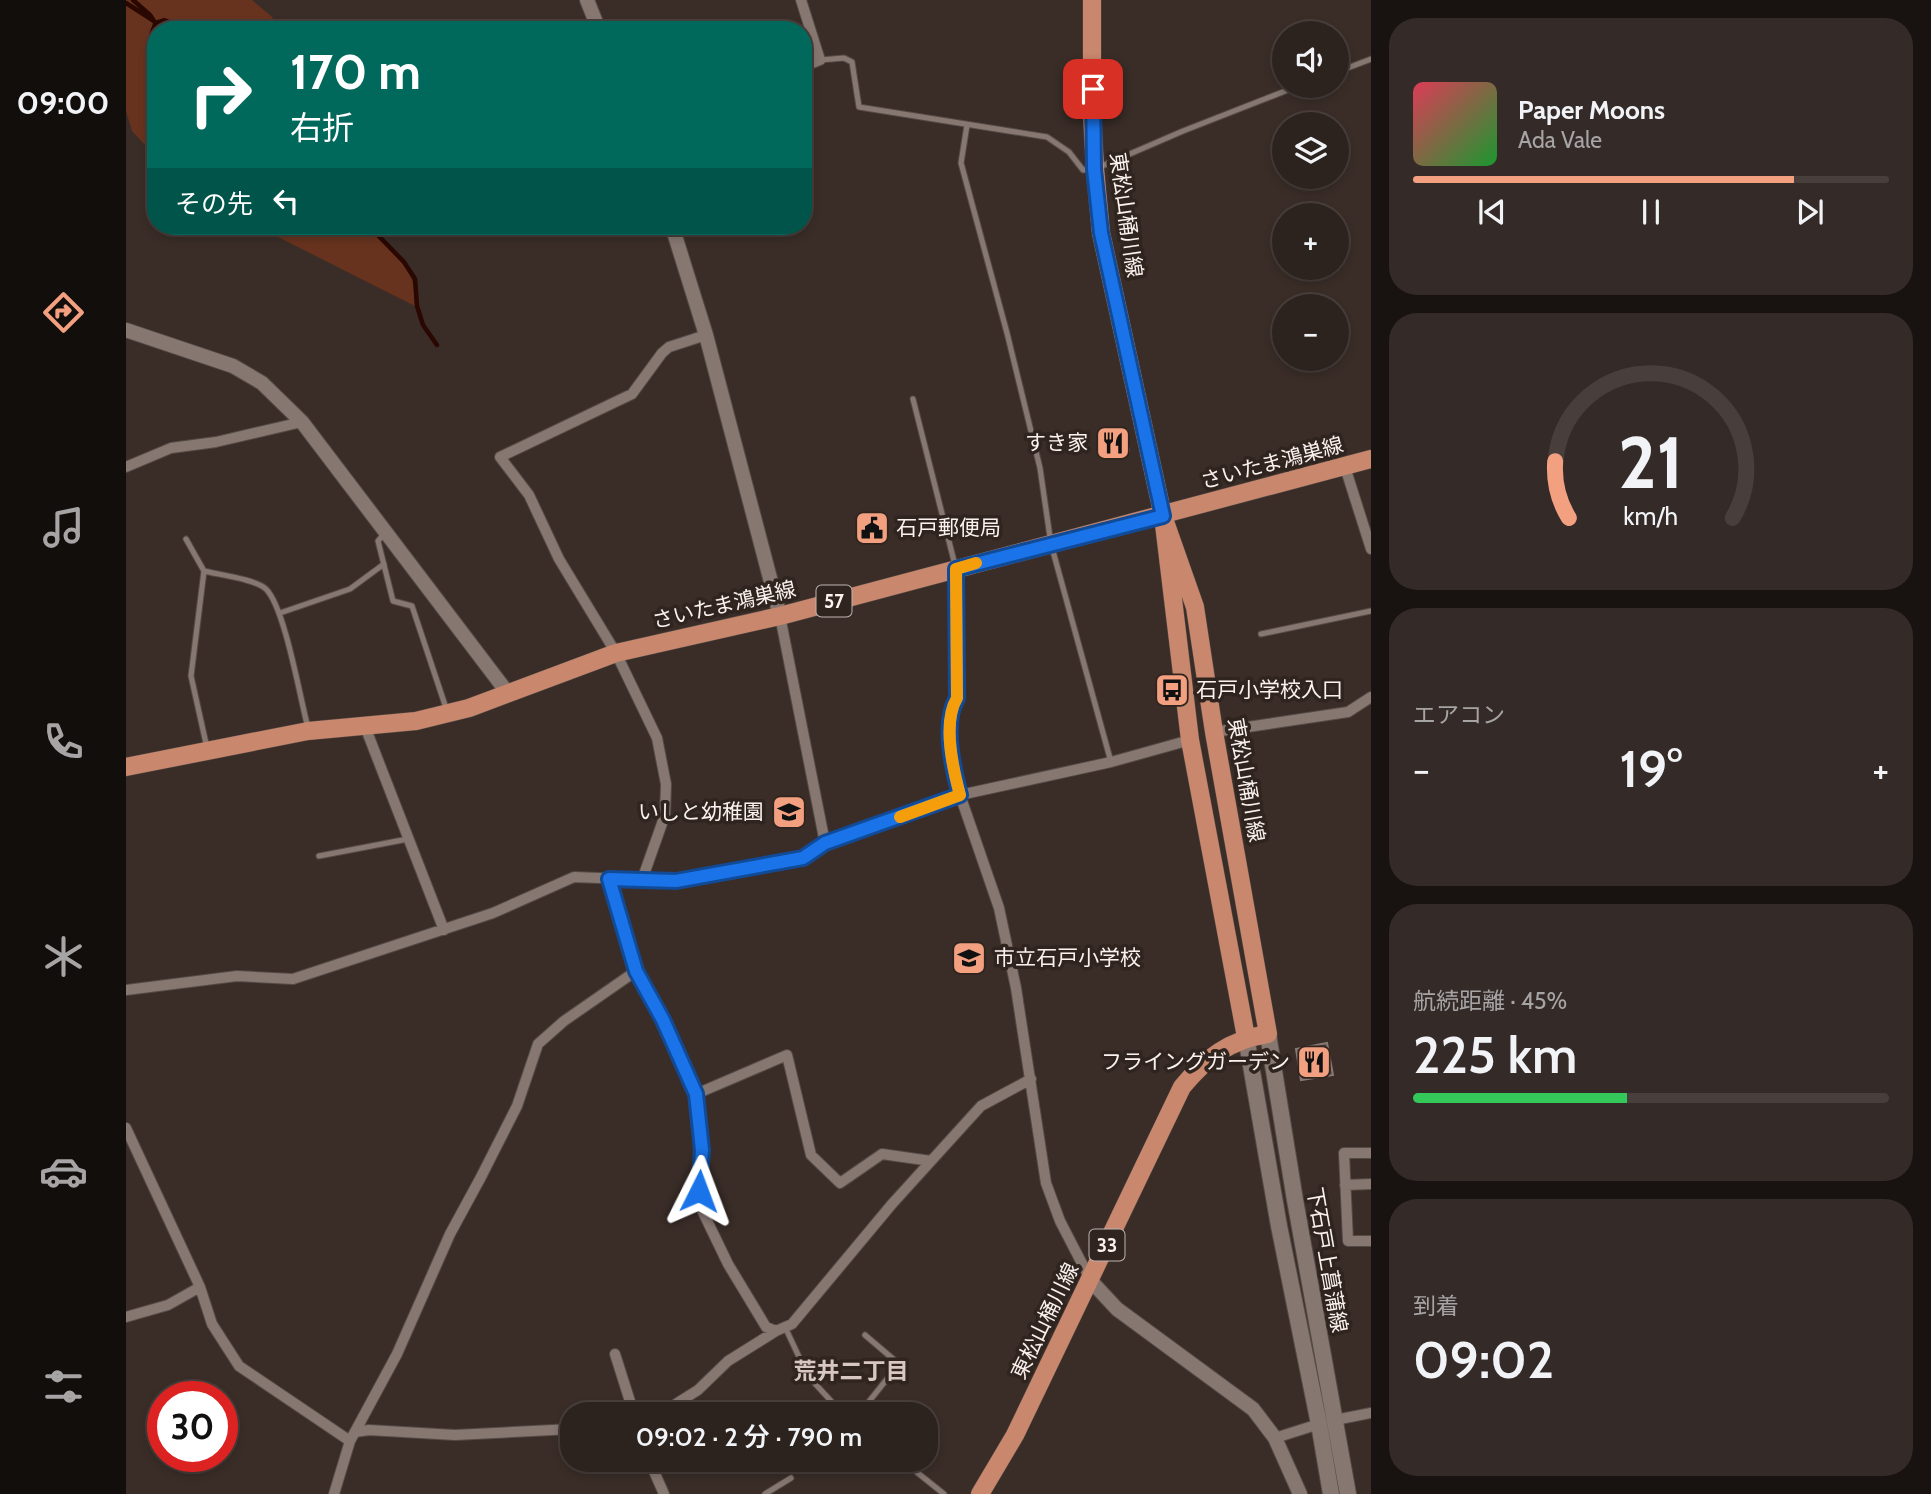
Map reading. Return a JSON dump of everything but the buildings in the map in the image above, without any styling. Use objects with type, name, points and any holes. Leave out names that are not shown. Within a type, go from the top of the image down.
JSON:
[{"type":"main road","name":"東松山桶川線","points":[[1093,0],[1094,169],[1101,233],[1163,516],[1190,740],[1246,1037]]},
{"type":"main road","name":"さいたま鴻巣線","points":[[126,767],[308,731],[416,721],[469,708],[616,653],[780,616],[1371,460]]},
{"type":"main road","name":"東松山桶川線","points":[[980,1494],[1015,1435],[1182,1087],[1202,1063],[1246,1037],[1268,1034],[1214,732],[1195,607],[1163,516]]},
{"type":"main road","name":"下石戸上菖蒲線","points":[[1268,1034],[1327,1422],[1331,1494]]},
{"type":"main road","name":"下石戸上菖蒲線","points":[[1246,1037],[1279,1226],[1327,1422],[1348,1494]]},
{"type":"street","points":[[587,0],[595,21]]},
{"type":"street","points":[[801,0],[808,21]]},
{"type":"street","points":[[812,35],[820,60],[812,63]]},
{"type":"street","points":[[675,235],[706,335],[780,616],[825,843]]},
{"type":"street","points":[[126,330],[233,366],[262,383],[302,422],[507,692]]},
{"type":"street","points":[[642,880],[665,815],[666,784],[657,738],[616,653],[559,559],[529,495],[500,457],[632,394],[669,347],[706,335]]},
{"type":"street","points":[[126,467],[171,448],[216,442],[302,422]]},
{"type":"street","points":[[1345,467],[1371,549]]},
{"type":"street","points":[[1214,732],[1348,712],[1371,697]]},
{"type":"street","points":[[364,724],[444,930]]},
{"type":"street","points":[[126,990],[237,976],[293,979],[493,913],[574,877],[676,881],[803,858],[825,843],[960,795],[1111,762],[1190,740]]},
{"type":"street","points":[[960,795],[999,908],[1016,988],[1046,1183],[1060,1221],[1090,1280],[1117,1309],[1253,1409],[1275,1438],[1300,1494]]},
{"type":"street","points":[[609,879],[636,971],[663,1020],[696,1094],[702,1150],[698,1177],[700,1206],[728,1264],[766,1327],[780,1329]]},
{"type":"street","points":[[334,1494],[352,1436],[397,1354],[450,1234],[517,1105],[538,1044],[564,1021],[636,971]]},
{"type":"street","points":[[696,1094],[787,1055],[811,1155],[839,1183],[882,1154],[931,1161]]},
{"type":"street","points":[[679,1402],[698,1390],[728,1361],[792,1324],[892,1204],[981,1106],[1031,1079]]},
{"type":"street","points":[[126,1128],[200,1287],[212,1324],[239,1366],[352,1436]]},
{"type":"street","points":[[1371,1153],[1344,1153],[1348,1241],[1371,1241]]},
{"type":"street","points":[[1345,1185],[1371,1184]]},
{"type":"street","points":[[126,1317],[167,1305],[200,1287]]},
{"type":"street","points":[[615,1354],[630,1402]]},
{"type":"street","points":[[1275,1438],[1327,1422],[1371,1413]]},
{"type":"street","points":[[352,1436],[369,1430],[455,1435],[560,1430]]},
{"type":"street","points":[[654,1472],[664,1494]]},
{"type":"lane","points":[[820,60],[844,58],[852,62],[859,107],[1047,137],[1069,152],[1083,170],[1094,169],[1272,96]]},
{"type":"lane","points":[[1349,67],[1371,59]]},
{"type":"lane","points":[[967,125],[961,163],[1007,332],[1036,455],[1051,544],[1111,762]]},
{"type":"lane","points":[[913,399],[956,569],[957,698],[952,706],[951,762],[960,795]]},
{"type":"lane","points":[[386,532],[378,541],[393,601],[412,606],[445,705]]},
{"type":"lane","points":[[186,539],[204,571],[191,676],[208,751]]},
{"type":"lane","points":[[279,613],[350,589],[384,564]]},
{"type":"lane","points":[[204,571],[265,588],[278,607],[308,731]]},
{"type":"lane","points":[[1261,634],[1371,611]]},
{"type":"lane","points":[[319,856],[408,839]]},
{"type":"lane","points":[[780,1329],[808,1376],[832,1402]]},
{"type":"lane","points":[[865,1335],[899,1364],[869,1402]]},
{"type":"lane","points":[[916,1472],[944,1494]]},
{"type":"lane","points":[[765,1494],[791,1478]]},
{"type":"shaded area","points":[[126,0],[252,0],[272,17],[274,21],[147,21],[147,147],[132,131],[126,111]]},
{"type":"shaded area","points":[[274,235],[376,235],[394,252],[410,275],[415,306]]},
{"type":"waterway","points":[[133,0],[154,21]]},
{"type":"waterway","points":[[126,3],[154,21]]},
{"type":"waterway","points":[[378,235],[404,262],[415,279],[417,306],[423,325],[437,345]]},
{"type":"slow traffic","points":[[900,817],[960,795],[951,762],[952,706],[957,698],[956,569],[976,563]]},
{"type":"place","name":"すき家","points":[[1113,443]]},
{"type":"place","name":"石戸郵便局","points":[[872,528]]},
{"type":"place","name":"石戸小学校入口","points":[[1172,690]]},
{"type":"place","name":"いしと幼稚園","points":[[789,812]]},
{"type":"place","name":"市立石戸小学校","points":[[969,958]]},
{"type":"place","name":"フライングガーデン","points":[[1314,1062]]},
{"type":"district","name":"荒井二丁目","points":[[851,1371]]},
{"type":"route","points":[[699,1191],[702,1150],[696,1094],[663,1020],[636,971],[609,879],[676,881],[803,858],[825,843],[960,795],[951,762],[952,706],[957,698],[956,569],[1163,516],[1101,233],[1094,169],[1093,89]]}]
